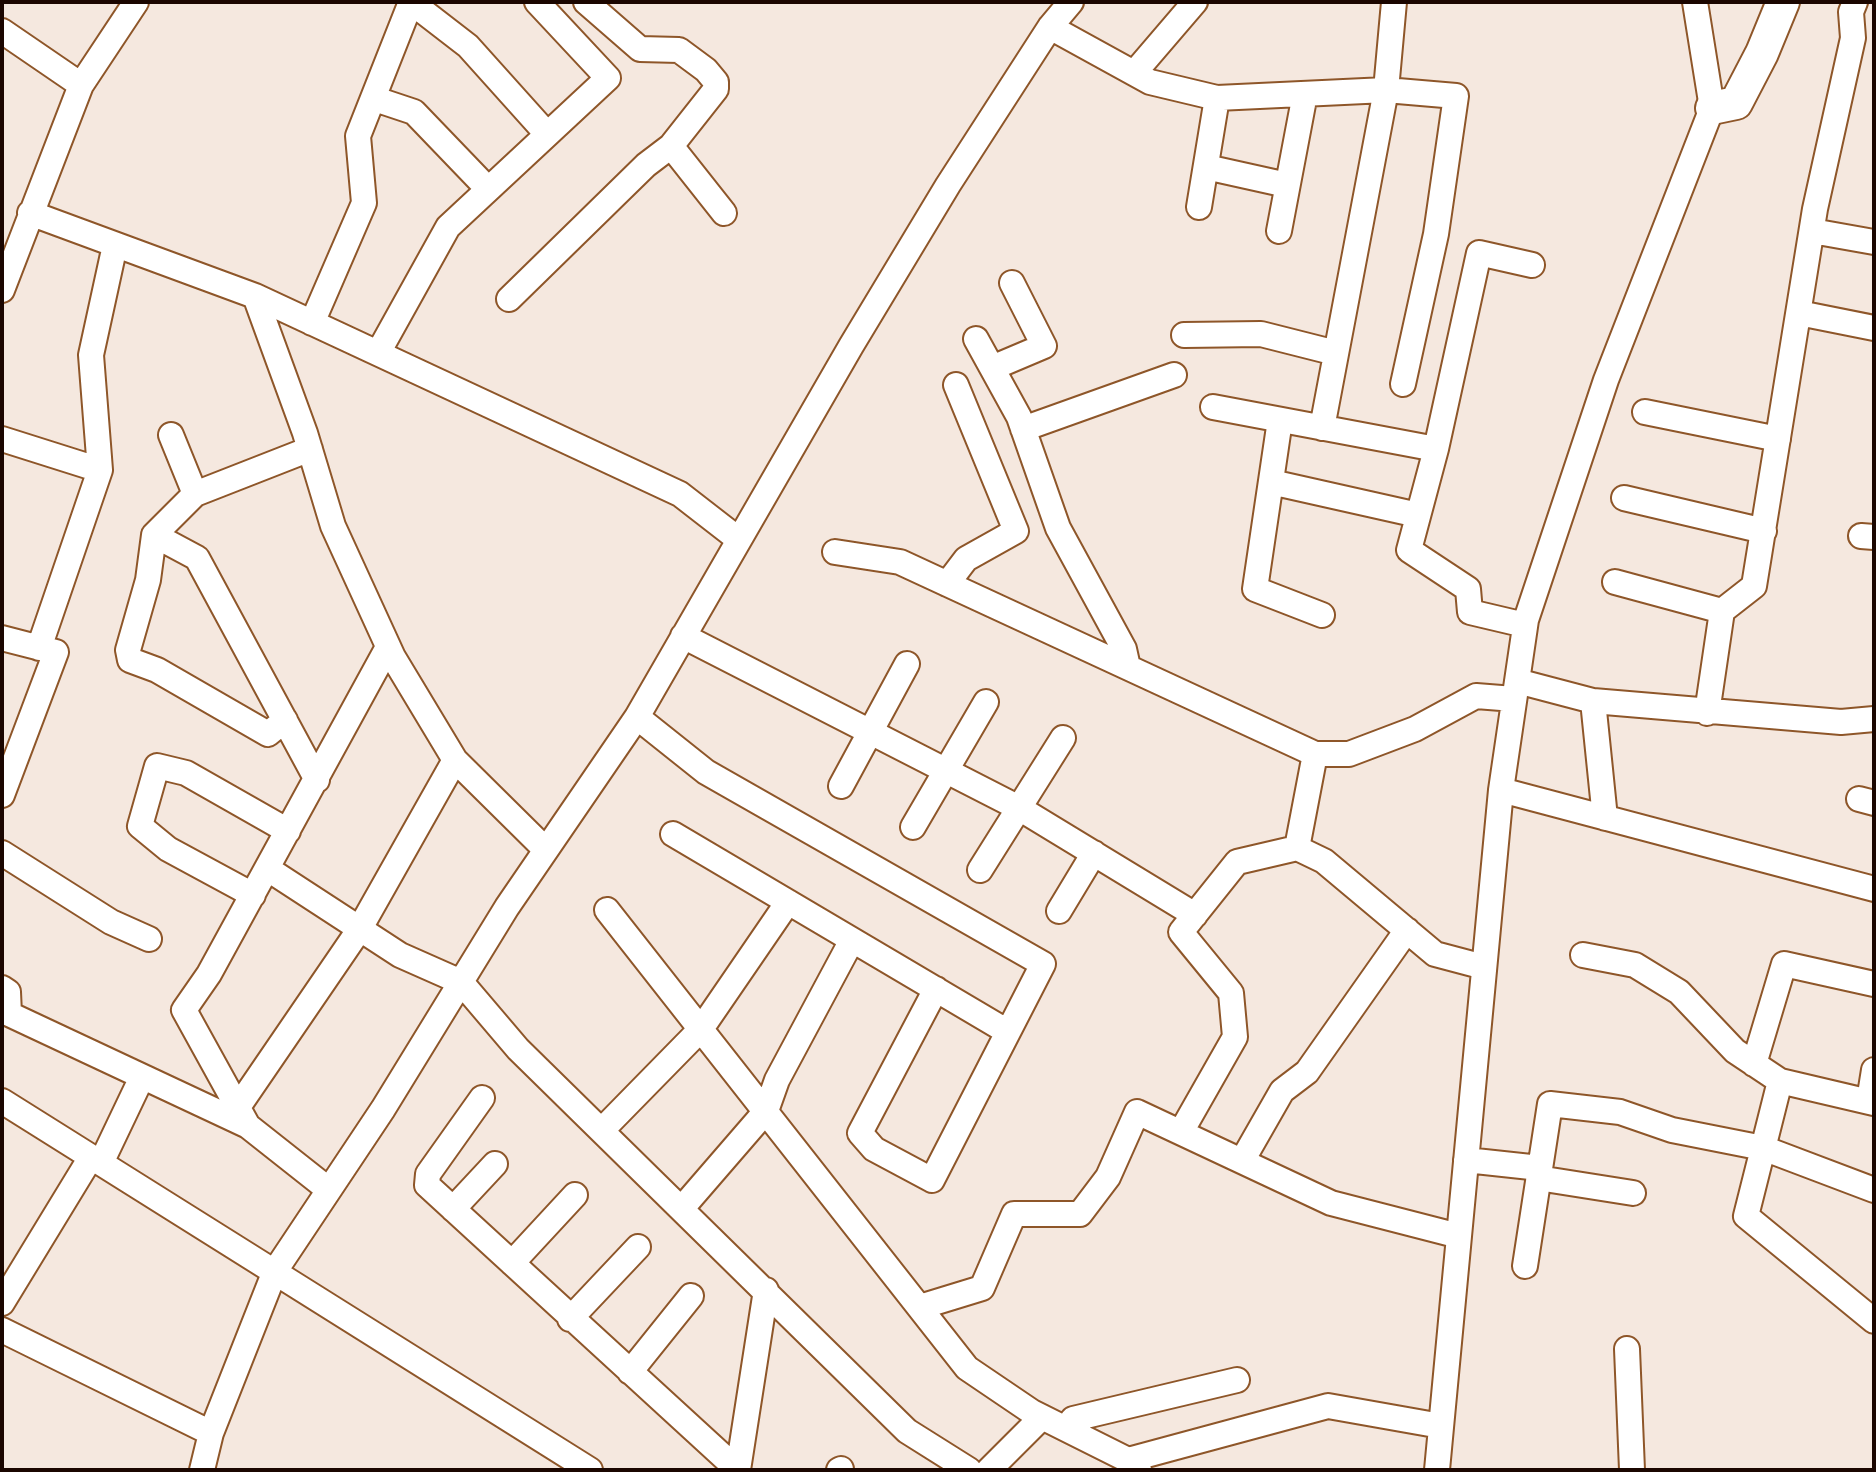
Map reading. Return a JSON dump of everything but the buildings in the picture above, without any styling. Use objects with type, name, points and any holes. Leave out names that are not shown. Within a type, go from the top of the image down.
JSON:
[{"type":"main road","points":[[1712,108],[1736,103],[1762,53],[1783,2]]},
{"type":"street","points":[[312,323],[364,203],[358,136],[411,2],[468,46],[547,134]]},
{"type":"street","points":[[509,299],[646,165],[671,146],[709,102],[716,82],[679,50],[640,49],[586,2]]},
{"type":"street","points":[[202,1470],[211,1433],[275,1271],[546,850],[637,717],[738,539],[940,198],[1050,27],[1071,2]]},
{"type":"street","points":[[1135,72],[1195,2]]},
{"type":"street","points":[[1322,428],[1386,90],[1394,2]]},
{"type":"street","points":[[1437,1470],[1501,790],[1525,625],[1606,380],[1712,108],[1695,2]]},
{"type":"street","points":[[1707,713],[1722,611],[1754,586],[1812,231],[1853,38],[1851,12],[1855,2]]},
{"type":"street","points":[[2,290],[81,85],[134,3]]},
{"type":"street","points":[[549,6],[608,78]]},
{"type":"street","points":[[1050,27],[1150,82],[1217,98],[1386,90],[1456,96],[1436,234],[1403,384]]},
{"type":"street","points":[[2,31],[81,85]]},
{"type":"street","points":[[378,353],[448,227],[640,49]]},
{"type":"street","points":[[1279,231],[1305,94]]},
{"type":"street","points":[[1199,207],[1217,98]]},
{"type":"street","points":[[375,99],[414,112],[488,189]]},
{"type":"street","points":[[671,146],[724,213]]},
{"type":"street","points":[[1206,167],[1287,185]]},
{"type":"street","points":[[30,213],[255,296],[680,494],[738,539]]},
{"type":"street","points":[[1812,231],[1874,242]]},
{"type":"street","points":[[39,648],[100,470],[91,355],[115,245]]},
{"type":"street","points":[[1525,625],[1470,612],[1468,589],[1409,550],[1436,449],[1479,253],[1532,265]]},
{"type":"street","points":[[992,368],[1044,346],[1012,283]]},
{"type":"street","points":[[255,296],[310,449],[333,526],[388,647],[455,760],[546,850]]},
{"type":"street","points":[[1799,313],[1874,328]]},
{"type":"street","points":[[1184,335],[1261,334],[1336,353]]},
{"type":"street","points":[[976,339],[1023,429],[1058,528],[1124,649],[1128,667]]},
{"type":"street","points":[[1023,429],[1174,375]]},
{"type":"street","points":[[947,584],[966,559],[1016,531],[956,385]]},
{"type":"street","points":[[1213,407],[1436,449]]},
{"type":"street","points":[[1645,412],[1778,439]]},
{"type":"street","points":[[1280,420],[1255,589],[1322,615]]},
{"type":"street","points":[[171,435],[195,494]]},
{"type":"street","points":[[2,439],[100,470]]},
{"type":"street","points":[[285,720],[268,734],[157,670],[130,660],[128,650],[148,580],[154,535],[195,494],[310,449]]},
{"type":"street","points":[[1271,482],[1418,515]]},
{"type":"street","points":[[1624,498],[1764,531]]},
{"type":"street","points":[[154,535],[197,558],[317,780]]},
{"type":"street","points":[[835,552],[900,562],[1315,754],[1349,754],[1415,729],[1476,696],[1516,690],[1707,713],[1841,722],[1874,719]]},
{"type":"street","points":[[1615,582],[1722,611]]},
{"type":"street","points":[[683,636],[1019,808],[1195,915]]},
{"type":"street","points":[[2,638],[56,652],[2,795]]},
{"type":"street","points":[[243,1117],[184,1010],[209,974],[388,647]]},
{"type":"street","points":[[841,786],[907,664]]},
{"type":"street","points":[[1593,701],[1605,818]]},
{"type":"street","points":[[913,827],[986,702]]},
{"type":"street","points":[[637,717],[706,772],[1043,964],[932,1180],[874,1149],[860,1133],[936,989]]},
{"type":"street","points":[[980,870],[1063,738]]},
{"type":"street","points":[[1297,848],[1315,754]]},
{"type":"street","points":[[243,1117],[359,930],[455,760]]},
{"type":"street","points":[[253,895],[168,849],[140,826],[157,766],[186,773],[288,831]]},
{"type":"street","points":[[1501,790],[1874,889]]},
{"type":"street","points":[[673,834],[1008,1032]]},
{"type":"street","points":[[1181,1132],[1235,1037],[1231,993],[1181,932],[1237,862],[1297,848],[1324,861],[1435,954],[1484,967]]},
{"type":"street","points":[[2,853],[111,922],[149,939]]},
{"type":"street","points":[[1059,911],[1094,853]]},
{"type":"street","points":[[268,869],[400,955],[461,982],[518,1049],[683,1207],[907,1431],[969,1470]]},
{"type":"street","points":[[602,1130],[701,1029],[788,902]]},
{"type":"street","points":[[607,910],[967,1368],[1042,1417],[1133,1465],[1328,1406],[1441,1426]]},
{"type":"street","points":[[1242,1161],[1282,1091],[1307,1072],[1407,930]]},
{"type":"street","points":[[683,1207],[766,1111],[777,1080],[852,940]]},
{"type":"street","points":[[1583,955],[1635,965],[1679,992],[1735,1051],[1780,1081],[1871,1102],[1874,1070]]},
{"type":"street","points":[[1754,1064],[1784,964],[1874,984]]},
{"type":"street","points":[[2,988],[8,992],[9,1014],[142,1077],[243,1117],[329,1190]]},
{"type":"street","points":[[4,1296],[96,1160],[142,1077]]},
{"type":"street","points":[[1780,1081],[1746,1216],[1874,1321]]},
{"type":"street","points":[[482,1098],[426,1180],[427,1185],[738,1470],[766,1290]]},
{"type":"street","points":[[2,1101],[590,1470]]},
{"type":"street","points":[[1525,1266],[1550,1104],[1620,1112],[1672,1130],[1763,1148],[1874,1190]]},
{"type":"street","points":[[920,1307],[982,1288],[1014,1214],[1080,1214],[1108,1177],[1137,1112],[1331,1203],[1459,1236]]},
{"type":"street","points":[[1466,1160],[1633,1193]]},
{"type":"street","points":[[453,1209],[495,1164]]},
{"type":"street","points":[[512,1263],[575,1195]]},
{"type":"street","points":[[570,1319],[638,1247]]},
{"type":"street","points":[[630,1372],[691,1296]]},
{"type":"street","points":[[2,1330],[211,1433]]},
{"type":"street","points":[[1627,1349],[1632,1470]]},
{"type":"street","points":[[1066,1429],[1073,1419],[1237,1380]]},
{"type":"street","points":[[989,1470],[1042,1417]]}]
